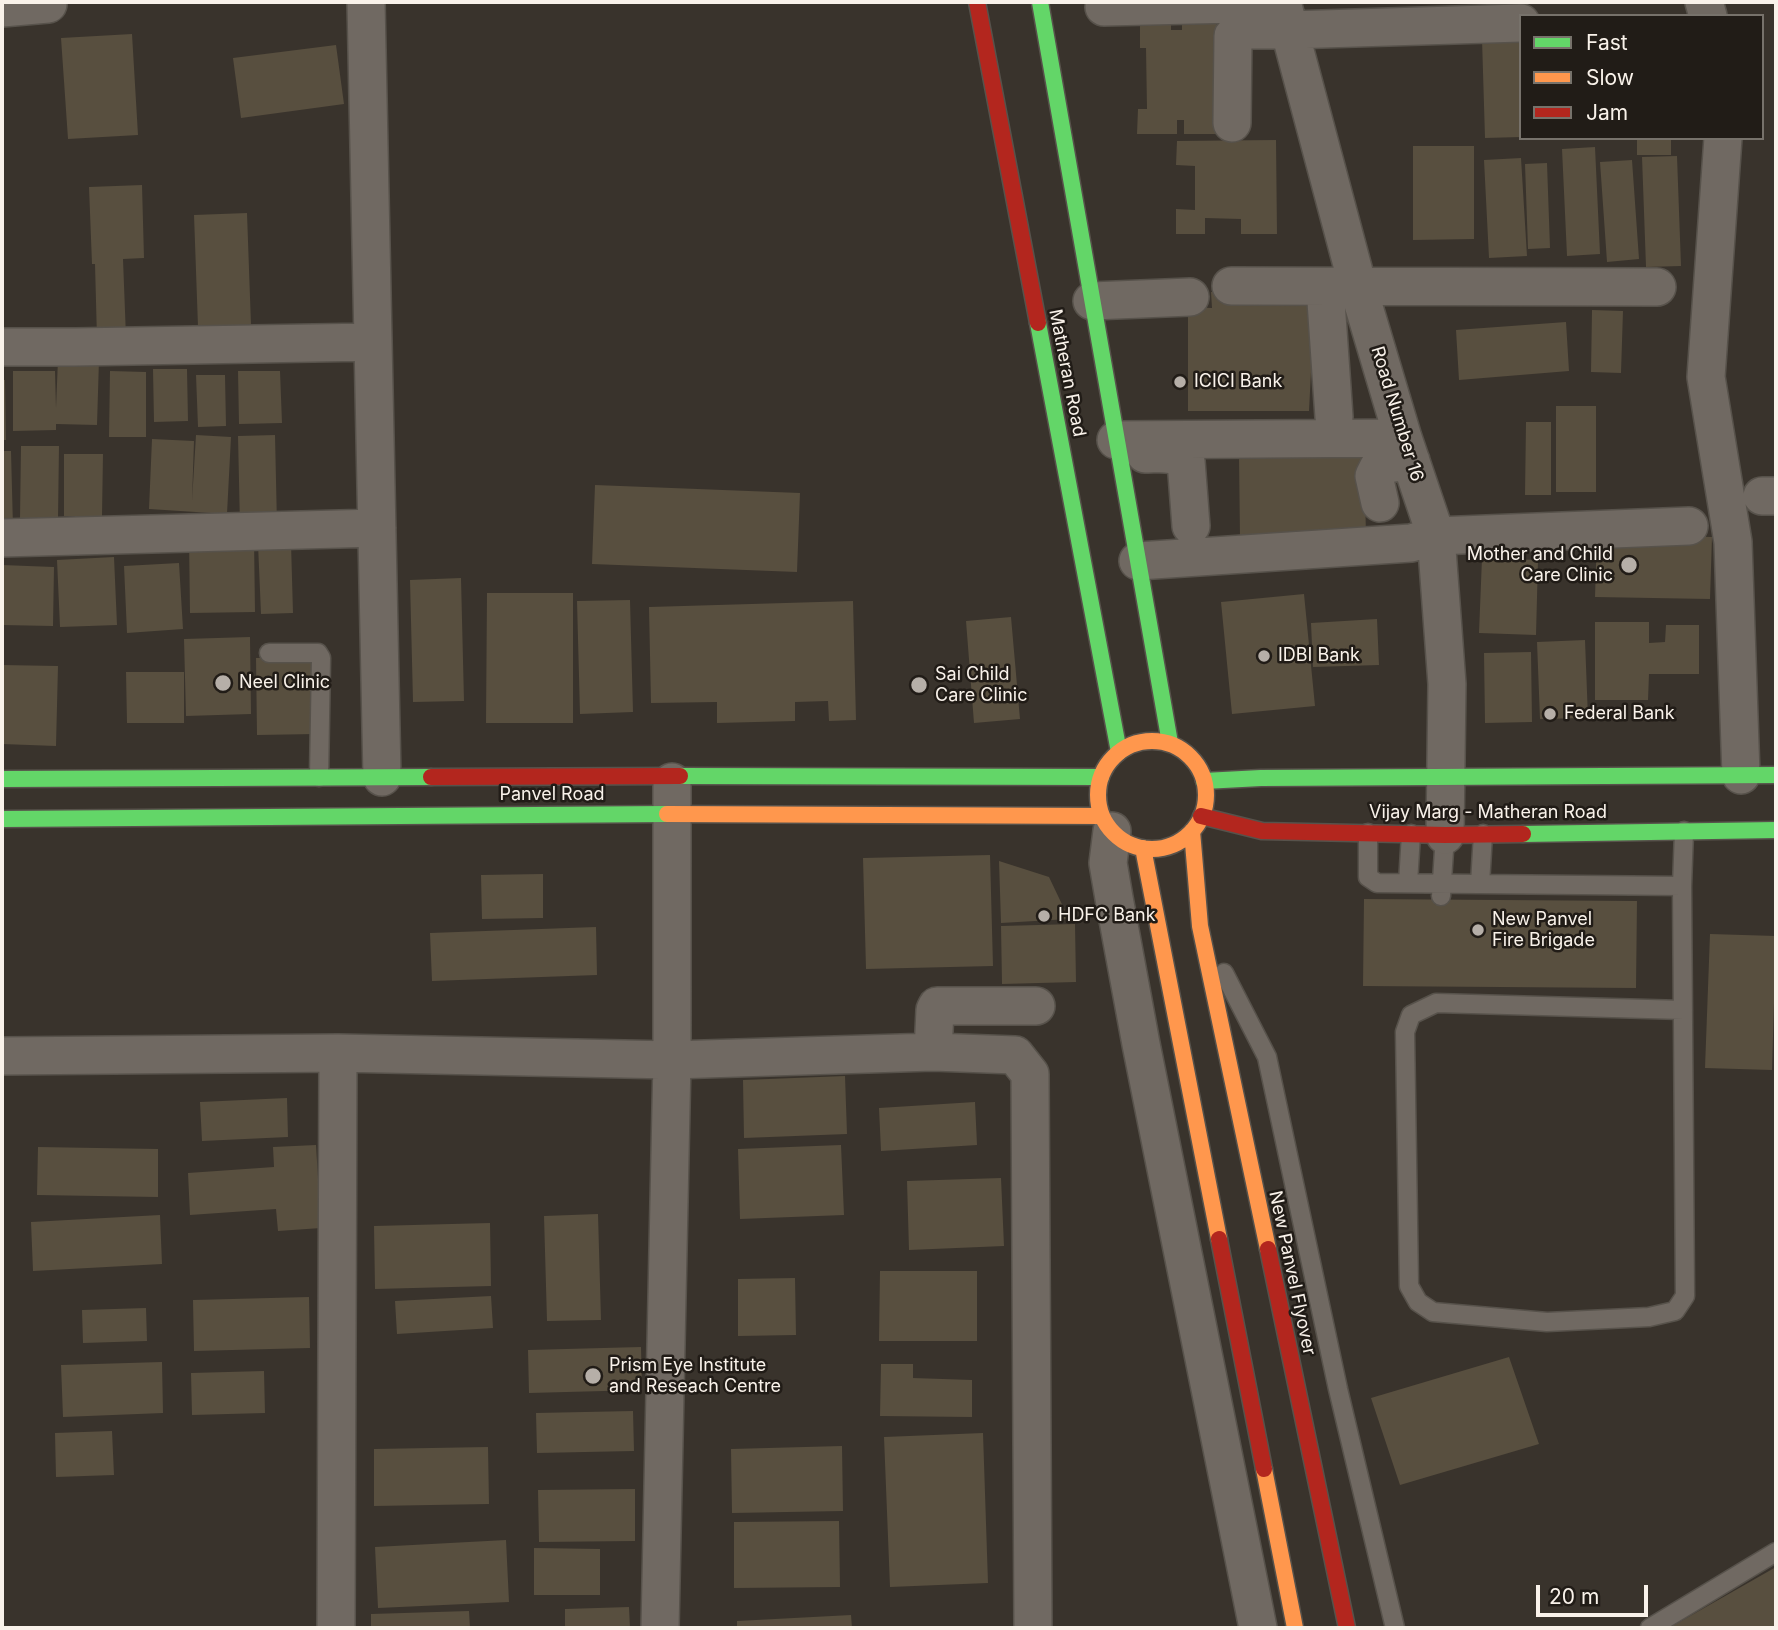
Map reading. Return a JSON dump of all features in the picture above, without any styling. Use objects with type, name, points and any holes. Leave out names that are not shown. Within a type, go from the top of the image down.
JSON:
[{"type":"main road","name":"Matheran Road","points":[[977,2],[1119,752]]},
{"type":"main road","name":"Matheran Road","points":[[1040,2],[1170,743]]},
{"type":"main road","points":[[1119,832],[1161,848],[1178,842],[1192,831],[1202,816],[1206,799],[1204,781],[1197,765],[1185,751],[1170,743],[1135,743],[1119,752],[1107,765],[1101,777],[1098,798],[1119,832],[1160,932],[1295,1628]]},
{"type":"main road","name":"Vijay Marg - Matheran Road","points":[[1204,781],[1261,778],[1759,775]]},
{"type":"main road","name":"Panvel Road","points":[[2,819],[672,776],[1101,777]]},
{"type":"main road","name":"Panvel Road","points":[[2,779],[319,777],[382,796],[671,814],[1119,832]]},
{"type":"main road","name":"Vijay Marg - Matheran Road","points":[[1202,816],[1262,831],[1483,834],[1776,830]]},
{"type":"main road","name":"New Panvel Flyover","points":[[1192,831],[1200,926],[1347,1628]]},
{"type":"street","points":[[366,2],[382,796]]},
{"type":"street","points":[[1104,7],[1231,3],[1469,39],[1519,24]]},
{"type":"street","points":[[2,8],[48,4]]},
{"type":"street","points":[[1232,123],[1233,36],[1284,12]]},
{"type":"street","name":"Road Number 16","points":[[1284,12],[1341,287],[1403,438],[1436,536],[1447,684],[1445,778],[1428,834]]},
{"type":"street","points":[[1723,140],[1706,377],[1732,542],[1759,775]]},
{"type":"street","points":[[1231,286],[1657,287]]},
{"type":"street","points":[[1334,417],[1341,287]]},
{"type":"street","points":[[1092,301],[1190,297]]},
{"type":"street","points":[[2,347],[373,341]]},
{"type":"street","points":[[1169,418],[1334,417],[1403,438]]},
{"type":"street","points":[[1118,447],[1403,438]]},
{"type":"street","points":[[1380,503],[1374,476],[1378,468],[1387,464],[1403,438]]},
{"type":"street","points":[[1118,447],[1180,456],[1186,461],[1191,526]]},
{"type":"street","points":[[1138,561],[1411,542],[1436,536],[1689,526]]},
{"type":"street","points":[[2,538],[377,528]]},
{"type":"street","points":[[660,1628],[672,1060],[672,776]]},
{"type":"street","points":[[1119,832],[1108,863],[1114,898],[1258,1628]]},
{"type":"street","points":[[933,1052],[934,1010],[937,1006],[1036,1006]]},
{"type":"street","points":[[2,1056],[338,1053],[672,1060],[933,1052],[1015,1055],[1030,1074],[1033,1628]]},
{"type":"street","points":[[336,1628],[338,1053]]},
{"type":"lane","points":[[269,653],[318,653],[321,658],[319,777]]},
{"type":"lane","points":[[1683,1010],[1436,997],[1411,1016],[1405,1032],[1409,1286],[1418,1301],[1433,1312],[1547,1322],[1649,1317],[1675,1311],[1685,1296],[1683,1010],[1682,886],[1684,831]]},
{"type":"lane","points":[[1368,833],[1368,877],[1377,883],[1408,883],[1441,890],[1480,884],[1682,886]]},
{"type":"lane","points":[[1408,883],[1428,834]]},
{"type":"lane","points":[[1428,834],[1441,890]]},
{"type":"lane","points":[[1480,884],[1483,834]]},
{"type":"lane","points":[[1200,926],[1267,1057],[1338,1390],[1395,1628]]},
{"type":"lane","points":[[1650,1628],[1776,1552]]},
{"type":"building","points":[[1171,17],[1171,30],[1182,30],[1182,17],[1216,17],[1216,134],[1184,134],[1184,120],[1177,120],[1177,134],[1137,134],[1138,109],[1147,109],[1146,48],[1140,48],[1140,18]]},
{"type":"building","points":[[132,34],[138,135],[68,139],[61,38]]},
{"type":"building","points":[[1519,38],[1519,137],[1485,138],[1482,39]]},
{"type":"building","points":[[336,45],[344,104],[241,118],[233,58]]},
{"type":"building","points":[[1276,140],[1277,234],[1241,234],[1241,219],[1205,218],[1205,234],[1176,234],[1176,209],[1195,210],[1195,166],[1176,165],[1177,141]]},
{"type":"building","points":[[1637,140],[1671,140],[1671,155],[1637,155]]},
{"type":"building","points":[[1413,146],[1474,146],[1474,239],[1413,240]]},
{"type":"building","points":[[1595,147],[1600,254],[1567,256],[1562,149]]},
{"type":"building","points":[[1677,156],[1681,266],[1646,267],[1642,157]]},
{"type":"building","points":[[1521,158],[1527,256],[1489,258],[1484,160]]},
{"type":"building","points":[[1632,160],[1639,259],[1607,262],[1600,162]]},
{"type":"building","points":[[1547,163],[1550,248],[1528,249],[1525,164]]},
{"type":"building","points":[[142,185],[144,258],[123,259],[126,337],[97,339],[89,187]]},
{"type":"building","points":[[247,213],[251,325],[198,327],[194,215]]},
{"type":"building","points":[[1211,292],[1315,294],[1309,411],[1188,411],[1188,307],[1212,308]]},
{"type":"building","points":[[1592,310],[1623,311],[1621,373],[1591,372]]},
{"type":"building","points":[[1566,322],[1569,371],[1459,380],[1456,330]]},
{"type":"building","points":[[58,359],[99,360],[97,425],[56,424],[56,430],[13,431],[13,371],[55,371],[56,408]]},
{"type":"building","points":[[153,369],[187,369],[188,421],[154,422]]},
{"type":"building","points":[[110,371],[146,372],[146,437],[109,437]]},
{"type":"building","points":[[238,371],[280,371],[282,423],[239,424]]},
{"type":"building","points":[[196,375],[225,375],[226,426],[198,427]]},
{"type":"building","points":[[2,380],[5,380],[6,440],[2,440]]},
{"type":"building","points":[[1556,406],[1596,406],[1596,492],[1556,492]]},
{"type":"building","points":[[1526,422],[1551,422],[1551,495],[1525,495]]},
{"type":"building","points":[[196,435],[231,437],[227,514],[149,509],[152,439],[194,441],[192,501]]},
{"type":"building","points":[[275,435],[277,525],[240,526],[238,436]]},
{"type":"building","points":[[21,446],[59,446],[58,519],[20,518]]},
{"type":"building","points":[[2,451],[11,451],[13,527],[2,527]]},
{"type":"building","points":[[1364,452],[1366,535],[1240,538],[1239,455]]},
{"type":"building","points":[[64,454],[103,454],[102,516],[64,516]]},
{"type":"building","points":[[595,485],[800,493],[797,572],[592,564]]},
{"type":"building","points":[[1597,534],[1712,537],[1710,599],[1595,597]]},
{"type":"building","points":[[189,538],[254,538],[255,612],[190,613]]},
{"type":"building","points":[[291,543],[293,613],[261,614],[258,544]]},
{"type":"building","points":[[114,557],[117,625],[60,627],[57,560]]},
{"type":"building","points":[[1482,558],[1538,560],[1536,635],[1479,633]]},
{"type":"building","points":[[179,563],[183,629],[127,633],[124,566]]},
{"type":"building","points":[[2,565],[54,567],[53,626],[2,625]]},
{"type":"building","points":[[461,578],[464,701],[413,702],[410,580]]},
{"type":"building","points":[[487,593],[573,593],[573,723],[486,723]]},
{"type":"building","points":[[1304,594],[1315,706],[1232,714],[1221,602]]},
{"type":"building","points":[[630,600],[633,712],[580,714],[577,601]]},
{"type":"building","points":[[853,601],[856,720],[829,721],[828,701],[795,702],[795,721],[717,723],[717,702],[651,703],[649,607]]},
{"type":"building","points":[[1011,617],[1020,719],[974,723],[966,621]]},
{"type":"building","points":[[1377,619],[1379,665],[1313,667],[1311,623]]},
{"type":"building","points":[[1595,622],[1649,622],[1649,643],[1665,642],[1666,625],[1699,625],[1699,674],[1649,674],[1648,700],[1595,700]]},
{"type":"building","points":[[250,637],[251,714],[186,716],[184,639]]},
{"type":"building","points":[[1585,640],[1588,718],[1540,719],[1537,642]]},
{"type":"building","points":[[1531,652],[1532,722],[1485,723],[1484,653]]},
{"type":"building","points":[[314,657],[316,734],[257,735],[256,658]]},
{"type":"building","points":[[2,665],[58,666],[56,746],[2,744]]},
{"type":"building","points":[[126,672],[184,672],[184,723],[127,723]]},
{"type":"building","points":[[990,855],[993,966],[866,969],[863,858]]},
{"type":"building","points":[[999,861],[1049,877],[1069,919],[1001,923]]},
{"type":"building","points":[[543,874],[543,918],[482,919],[481,875]]},
{"type":"building","points":[[1364,899],[1637,901],[1636,988],[1363,986]]},
{"type":"building","points":[[1075,924],[1076,982],[1002,984],[1001,926]]},
{"type":"building","points":[[596,927],[597,975],[432,981],[430,933]]},
{"type":"building","points":[[1710,934],[1776,936],[1772,1070],[1705,1068]]},
{"type":"building","points":[[845,1076],[847,1134],[744,1138],[743,1080]]},
{"type":"building","points":[[287,1098],[288,1137],[202,1141],[200,1102]]},
{"type":"building","points":[[975,1102],[977,1145],[881,1151],[879,1108]]},
{"type":"building","points":[[316,1145],[321,1228],[278,1231],[276,1209],[190,1215],[188,1173],[274,1167],[273,1147]]},
{"type":"building","points":[[841,1145],[844,1215],[740,1219],[738,1149]]},
{"type":"building","points":[[38,1147],[158,1149],[158,1197],[37,1195]]},
{"type":"building","points":[[1001,1178],[1004,1246],[909,1250],[907,1181]]},
{"type":"building","points":[[598,1214],[601,1320],[547,1321],[544,1216]]},
{"type":"building","points":[[160,1215],[162,1264],[33,1271],[31,1222]]},
{"type":"building","points":[[490,1223],[491,1286],[375,1289],[374,1226]]},
{"type":"building","points":[[880,1271],[977,1271],[977,1341],[879,1341]]},
{"type":"building","points":[[795,1278],[796,1335],[738,1336],[738,1279]]},
{"type":"building","points":[[491,1296],[493,1328],[397,1334],[395,1301]]},
{"type":"building","points":[[309,1297],[310,1348],[194,1351],[193,1300]]},
{"type":"building","points":[[146,1308],[147,1341],[83,1343],[82,1310]]},
{"type":"building","points":[[641,1347],[642,1390],[529,1393],[528,1350]]},
{"type":"building","points":[[1509,1357],[1539,1444],[1400,1485],[1371,1398]]},
{"type":"building","points":[[162,1362],[163,1413],[63,1417],[61,1365]]},
{"type":"building","points":[[881,1364],[913,1364],[913,1378],[972,1380],[972,1417],[880,1416]]},
{"type":"building","points":[[264,1371],[265,1413],[192,1415],[191,1373]]},
{"type":"building","points":[[633,1411],[634,1451],[537,1453],[536,1413]]},
{"type":"building","points":[[112,1431],[114,1475],[56,1477],[55,1433]]},
{"type":"building","points":[[983,1433],[988,1583],[890,1587],[884,1437]]},
{"type":"building","points":[[842,1446],[843,1511],[732,1513],[731,1449]]},
{"type":"building","points":[[488,1447],[489,1504],[374,1506],[374,1449]]},
{"type":"building","points":[[635,1489],[635,1541],[539,1542],[538,1490]]},
{"type":"building","points":[[839,1521],[840,1587],[734,1588],[734,1522]]},
{"type":"building","points":[[506,1540],[509,1602],[378,1608],[375,1547]]},
{"type":"building","points":[[534,1548],[600,1549],[600,1595],[534,1595]]},
{"type":"building","points":[[1776,1567],[1776,1628],[1669,1628]]},
{"type":"building","points":[[629,1607],[630,1628],[565,1628],[565,1609]]},
{"type":"building","points":[[469,1611],[470,1628],[371,1628],[371,1614]]},
{"type":"building","points":[[851,1615],[852,1628],[737,1628],[737,1621]]},
{"type":"traffic: fast","points":[[1040,2],[1170,743]]},
{"type":"traffic: fast","points":[[1038,323],[1119,752]]},
{"type":"traffic: fast","points":[[1204,781],[1261,778],[1776,775]]},
{"type":"traffic: fast","points":[[680,776],[1101,777]]},
{"type":"traffic: fast","points":[[2,779],[431,777]]},
{"type":"traffic: fast","points":[[2,819],[667,814]]},
{"type":"traffic: fast","points":[[1523,834],[1776,830]]},
{"type":"traffic: slow","points":[[1152,741],[1173,745],[1190,757],[1202,774],[1206,795],[1202,816],[1190,833],[1173,845],[1152,849],[1131,845],[1114,833],[1102,816],[1098,795],[1102,774],[1114,757],[1131,745],[1152,741]]},
{"type":"traffic: slow","points":[[667,814],[1102,816]]},
{"type":"traffic: slow","points":[[1192,831],[1200,926],[1268,1249]]},
{"type":"traffic: slow","points":[[1143,848],[1219,1239]]},
{"type":"traffic: slow","points":[[1264,1469],[1295,1628]]},
{"type":"traffic: jam","points":[[977,2],[1038,323]]},
{"type":"traffic: jam","points":[[431,777],[680,776]]},
{"type":"traffic: jam","points":[[1201,816],[1262,831],[1523,834]]},
{"type":"traffic: jam","points":[[1219,1239],[1264,1469]]},
{"type":"traffic: jam","points":[[1268,1249],[1347,1628]]},
{"type":"place","name":"ICICI Bank","points":[[1180,382]]},
{"type":"place","name":"Mother and Child Care Clinic","points":[[1629,565]]},
{"type":"place","name":"IDBI Bank","points":[[1264,656]]},
{"type":"place","name":"Neel Clinic","points":[[223,683]]},
{"type":"place","name":"Sai Child Care Clinic","points":[[919,685]]},
{"type":"place","name":"Federal Bank","points":[[1550,714]]},
{"type":"place","name":"HDFC Bank","points":[[1044,916]]},
{"type":"place","name":"New Panvel Fire Brigade","points":[[1478,930]]},
{"type":"place","name":"Prism Eye Institute and Reseach Centre","points":[[593,1376]]}]
